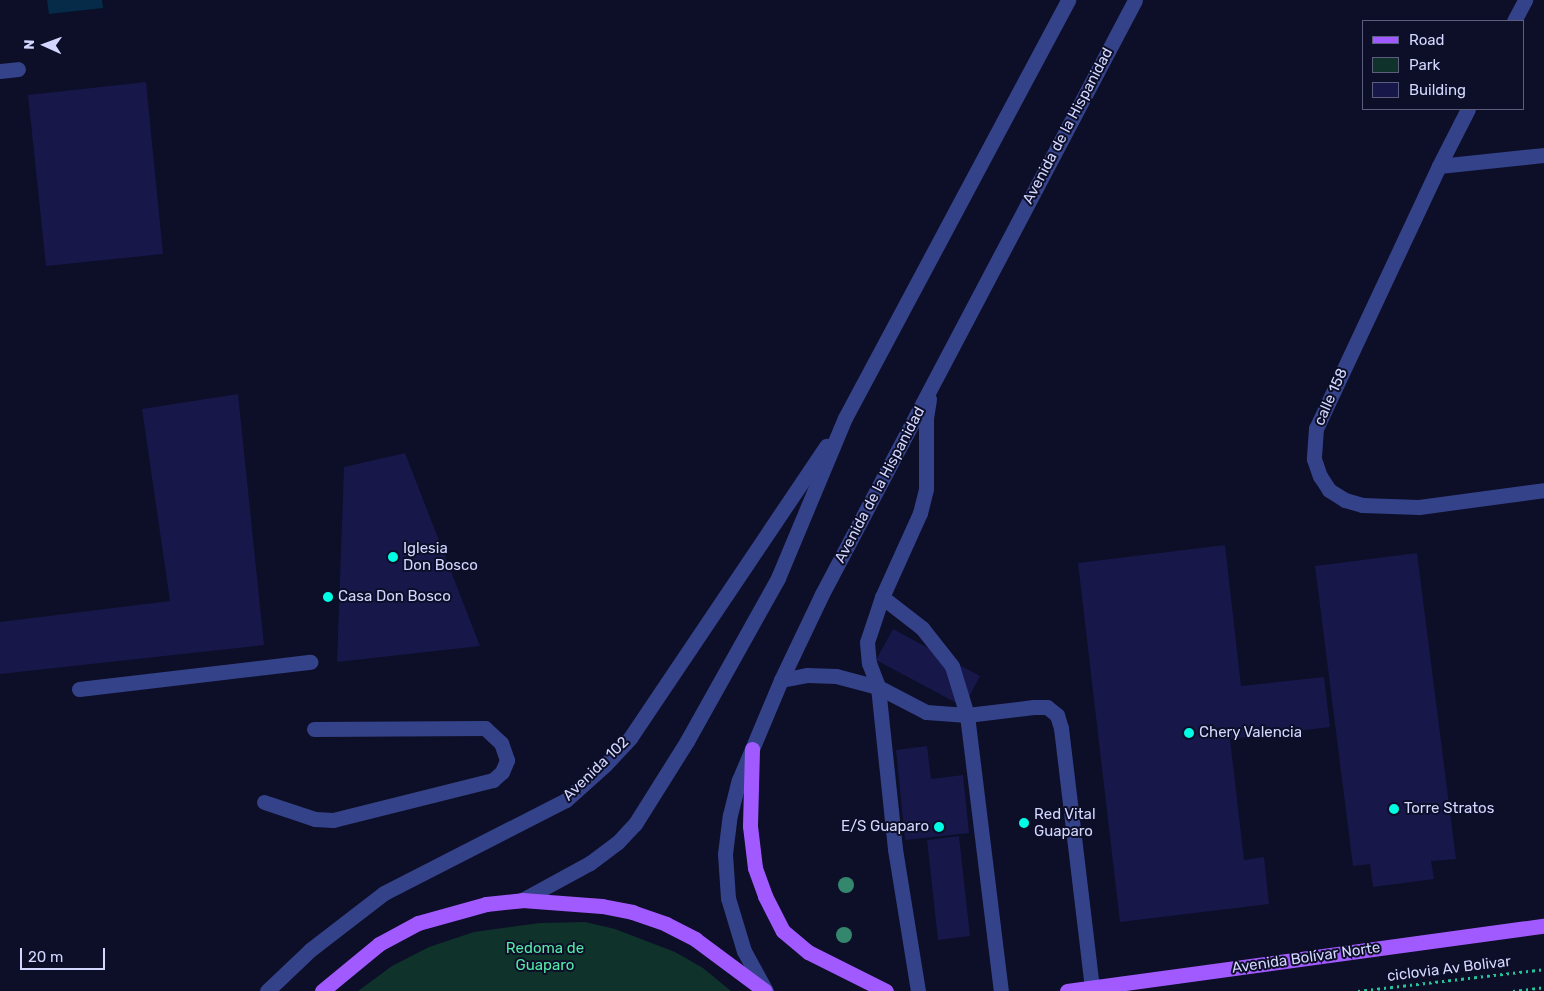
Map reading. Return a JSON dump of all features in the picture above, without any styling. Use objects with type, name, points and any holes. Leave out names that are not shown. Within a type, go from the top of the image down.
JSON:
[{"type":"main road","points":[[752,749],[750,826],[755,868],[765,896],[783,931],[808,952],[886,991]]},
{"type":"main road","points":[[322,991],[379,944],[418,923],[486,904],[522,900],[602,906],[632,912],[666,924],[695,939],[765,991]]},
{"type":"main road","name":"Avenida Bolívar Norte","points":[[1067,991],[1544,926]]},
{"type":"street","points":[[522,900],[590,863],[618,842],[635,824],[712,699],[778,578],[845,418],[1068,0]]},
{"type":"street","name":"Avenida de la Hispanidad","points":[[765,991],[744,951],[728,898],[726,854],[730,815],[739,780],[781,680],[822,594],[1135,0]]},
{"type":"street","points":[[1515,20],[1525,0]]},
{"type":"street","points":[[0,71],[18,70]]},
{"type":"street","name":"calle 158","points":[[1467,110],[1439,166],[1316,428],[1314,459],[1320,476],[1329,490],[1345,500],[1362,505],[1420,507],[1544,490]]},
{"type":"street","points":[[1439,166],[1544,155]]},
{"type":"street","points":[[918,991],[895,849],[878,687],[869,663],[867,642],[882,597],[920,513],[926,488],[926,419],[930,388]]},
{"type":"street","name":"Avenida 102","points":[[267,991],[310,950],[384,893],[566,800],[604,765],[630,738],[845,418]]},
{"type":"street","points":[[882,597],[922,628],[952,666],[967,715],[1001,991]]},
{"type":"street","points":[[79,690],[310,662]]},
{"type":"street","points":[[781,680],[807,675],[836,676],[878,687],[926,712],[967,715],[1047,707],[1057,715],[1062,728],[1092,988]]},
{"type":"street","points":[[264,802],[315,819],[333,820],[492,780],[502,772],[507,760],[501,743],[486,728],[314,729]]},
{"type":"path","name":"ciclovia Av Bolivar","points":[[1358,991],[1544,969]]},
{"type":"path","name":"ciclovia Av Bolivar","points":[[1513,991],[1544,987]]},
{"type":"green space","name":"Redoma de Guaparo","points":[[585,922],[615,929],[675,952],[703,968],[731,991],[358,991],[392,966],[429,947],[474,932],[540,923]]},
{"type":"water","points":[[47,0],[102,0],[103,8],[49,14]]},
{"type":"building","points":[[146,82],[163,254],[46,266],[28,95]]},
{"type":"building","points":[[238,394],[264,645],[0,674],[0,622],[170,601],[142,409]]},
{"type":"building","name":"Iglesia Don Bosco","points":[[405,453],[480,646],[337,662],[344,467]]},
{"type":"building","name":"Chery Valencia","points":[[1225,545],[1241,686],[1324,677],[1330,727],[1230,739],[1244,860],[1264,857],[1269,904],[1120,922],[1078,563]]},
{"type":"building","points":[[1417,553],[1456,859],[1431,861],[1434,879],[1373,887],[1370,864],[1353,866],[1315,566]]},
{"type":"building","points":[[893,629],[980,676],[964,707],[876,660]]},
{"type":"building","points":[[927,746],[931,779],[963,775],[969,833],[905,840],[896,750]]},
{"type":"building","points":[[959,836],[970,936],[938,940],[927,840]]},
{"type":"place","name":"Iglesia Don Bosco","points":[[393,557]]},
{"type":"place","name":"Casa Don Bosco","points":[[328,597]]},
{"type":"place","name":"Chery Valencia","points":[[1189,733]]},
{"type":"place","name":"Torre Stratos","points":[[1394,809]]},
{"type":"place","name":"Red Vital Guaparo","points":[[1024,823]]},
{"type":"place","name":"E/S Guaparo","points":[[939,827]]}]
